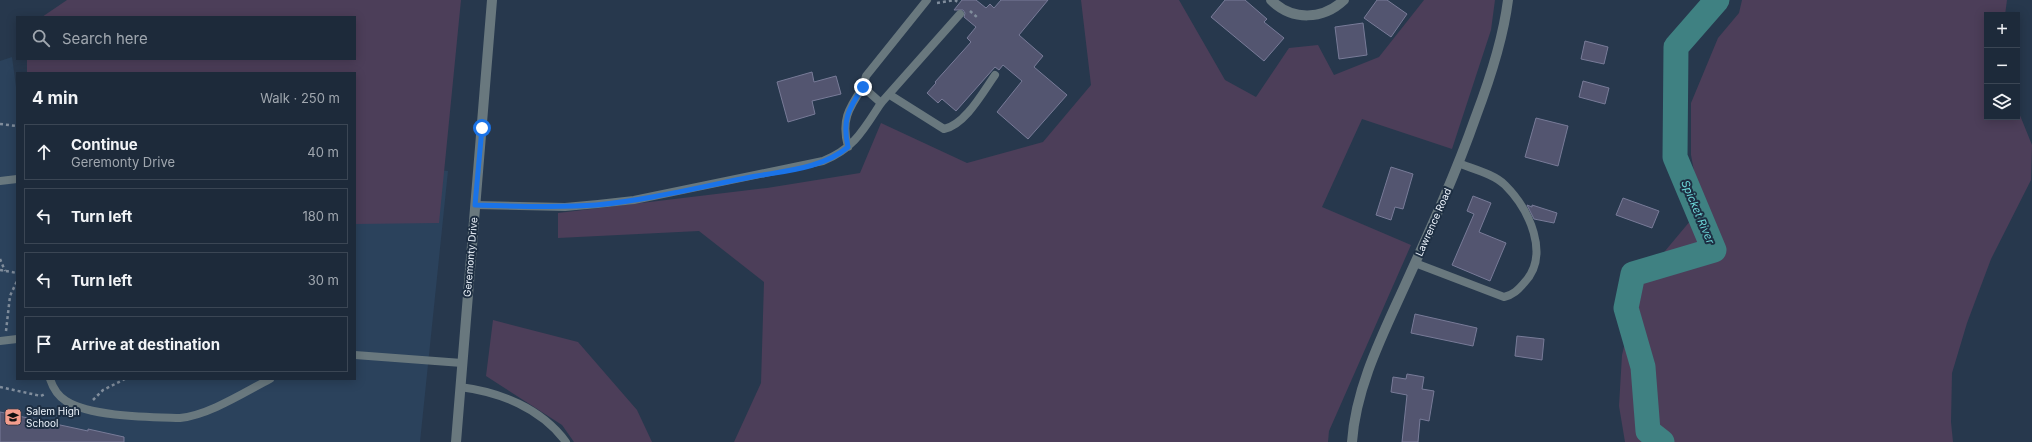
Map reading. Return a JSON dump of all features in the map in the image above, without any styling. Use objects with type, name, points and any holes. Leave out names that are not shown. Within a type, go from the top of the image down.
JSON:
[{"type":"street","name":"Geremonty Drive","points":[[456,442],[492,0]]},
{"type":"street","points":[[1271,0],[1283,10],[1306,16],[1316,16],[1328,12],[1344,0]]},
{"type":"street","name":"Lawrence Road","points":[[1352,442],[1353,424],[1360,392],[1385,330],[1458,163],[1487,86],[1505,22],[1508,0]]},
{"type":"lane","points":[[848,147],[845,134],[848,111],[863,87],[866,76],[927,0]]},
{"type":"lane","points":[[475,205],[565,207],[634,200],[804,166],[834,157],[855,142],[881,103],[890,95],[960,14]]},
{"type":"lane","points":[[890,95],[944,130],[951,128],[958,123],[976,103],[995,75]]},
{"type":"lane","points":[[863,87],[881,103]]},
{"type":"lane","points":[[1415,263],[1504,297],[1516,292],[1528,279],[1534,269],[1537,246],[1535,234],[1530,223],[1510,191],[1504,184],[1491,176],[1458,163]]},
{"type":"lane","points":[[0,181],[16,179]]},
{"type":"lane","points":[[0,341],[16,339]]},
{"type":"lane","points":[[356,355],[462,363]]},
{"type":"lane","points":[[50,380],[55,390],[66,402],[90,410],[156,417],[192,417],[268,380]]},
{"type":"lane","points":[[460,387],[494,393],[522,405],[544,419],[566,442]]},
{"type":"path","points":[[0,124],[16,126]]},
{"type":"path","points":[[0,259],[5,271]]},
{"type":"path","points":[[0,270],[16,273]]},
{"type":"path","points":[[6,333],[10,296],[16,283]]},
{"type":"path","points":[[90,410],[95,396],[123,380]]},
{"type":"path","points":[[0,387],[41,396],[55,390]]},
{"type":"shaded area","points":[[67,0],[461,0],[439,223],[356,224],[356,72],[27,72],[27,60],[356,60],[356,16],[43,16]]},
{"type":"shaded area","points":[[1081,0],[1179,0],[1225,80],[1256,97],[1289,48],[1318,45],[1334,75],[1379,57],[1424,0],[1495,0],[1491,30],[1452,149],[1362,119],[1322,207],[1411,245],[1329,431],[1328,442],[734,442],[761,383],[764,282],[699,231],[558,238],[558,213],[767,188],[860,173],[881,123],[967,163],[1043,142],[1091,85]]},
{"type":"shaded area","points":[[1742,0],[2007,0],[2005,12],[1984,12],[1984,120],[2020,120],[2020,115],[2032,145],[2031,180],[1991,259],[1967,323],[1952,373],[1951,422],[1953,442],[1625,442],[1619,406],[1622,355],[1634,305],[1645,275],[1701,208],[1691,155],[1691,103],[1718,38],[1739,13]]},
{"type":"shaded area","points":[[12,57],[16,87],[16,380],[356,380],[356,163],[448,171],[420,442],[0,442],[0,61]]},
{"type":"shaded area","points":[[493,320],[578,342],[637,410],[652,442],[574,442],[562,425],[486,376]]},
{"type":"building","points":[[962,0],[976,0],[986,8],[990,4],[994,8],[1001,0],[1048,0],[1019,35],[1043,56],[1034,67],[1067,95],[1028,139],[997,112],[1022,81],[1003,65],[999,70],[995,67],[956,111],[942,99],[938,103],[927,93],[971,42],[967,38],[976,27],[964,17],[965,13],[963,10],[954,10]]},
{"type":"building","points":[[1225,0],[1245,0],[1267,19],[1264,22],[1284,38],[1264,61],[1211,17]]},
{"type":"building","points":[[1377,0],[1387,0],[1407,14],[1391,37],[1364,18]]},
{"type":"building","points":[[1363,23],[1367,55],[1339,59],[1335,27]]},
{"type":"building","points":[[1585,41],[1608,47],[1604,64],[1581,59]]},
{"type":"building","points":[[812,72],[814,82],[836,76],[841,94],[812,101],[815,114],[788,122],[777,82]]},
{"type":"building","points":[[1583,81],[1609,88],[1605,104],[1579,97]]},
{"type":"building","points":[[1536,118],[1568,126],[1558,166],[1525,157]]},
{"type":"building","points":[[1391,167],[1413,174],[1403,209],[1395,207],[1391,220],[1376,215]]},
{"type":"building","points":[[1473,196],[1491,203],[1479,232],[1506,243],[1490,281],[1452,265],[1474,214],[1467,211]]},
{"type":"building","points":[[1623,198],[1659,211],[1652,228],[1616,215]]},
{"type":"building","points":[[1527,205],[1532,207],[1532,205],[1557,213],[1554,223],[1534,219]]},
{"type":"building","points":[[1415,314],[1477,328],[1473,346],[1411,333]]},
{"type":"building","points":[[1517,336],[1544,339],[1542,360],[1515,356]]},
{"type":"building","points":[[1407,374],[1424,377],[1422,389],[1434,391],[1429,421],[1420,419],[1418,442],[1402,442],[1407,395],[1391,392],[1393,377],[1406,379]]},
{"type":"building","name":"Salem High School","points":[[0,412],[88,431],[88,429],[124,437],[124,442],[0,442]]},
{"type":"waterway","name":"Spicket River","points":[[1662,442],[1648,431],[1643,367],[1626,308],[1633,274],[1714,250],[1675,157],[1676,47],[1717,0]]},
{"type":"place","name":"Salem High School","points":[[13,417]]},
{"type":"route","points":[[482,128],[475,205],[565,207],[598,204],[634,200],[804,166],[834,157],[848,147],[845,134],[845,124],[848,111],[863,87]]}]
